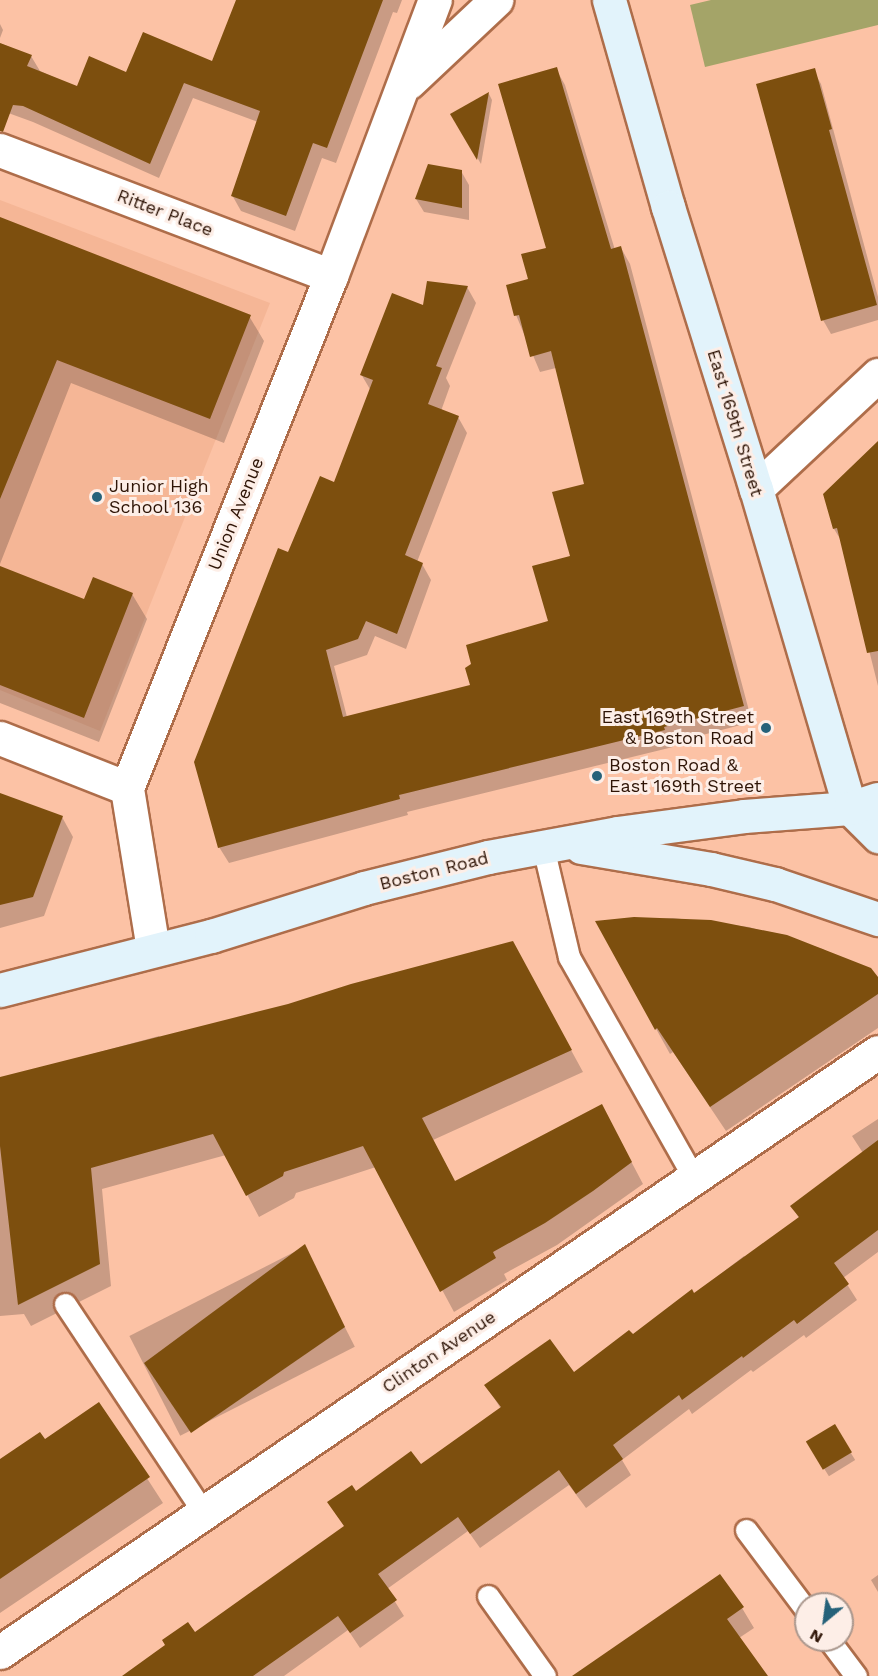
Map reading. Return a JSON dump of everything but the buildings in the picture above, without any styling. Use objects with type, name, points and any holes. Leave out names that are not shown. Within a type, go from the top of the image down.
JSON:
[{"type":"main road","name":"East 169th Street","points":[[609,0],[668,207],[756,489],[864,803],[878,836]]},
{"type":"main road","name":"Boston Road","points":[[0,990],[211,936],[364,888],[488,857],[551,845],[744,816],[864,803]]},
{"type":"main road","points":[[551,845],[711,869],[775,884],[878,919]]},
{"type":"street","name":"Union Avenue","points":[[127,788],[331,276],[404,88],[435,0]]},
{"type":"street","name":"Union Avenue","points":[[404,88],[496,0]]},
{"type":"street","name":"Ritter Place","points":[[0,150],[331,276]]},
{"type":"street","points":[[756,489],[878,375]]},
{"type":"street","points":[[0,738],[127,788],[153,949]]},
{"type":"street","name":"Clinton Avenue","points":[[0,1652],[878,1052]]},
{"type":"lane","points":[[551,845],[568,957],[694,1178]]},
{"type":"lane","points":[[66,1304],[204,1513]]},
{"type":"lane","points":[[746,1530],[794,1594]]},
{"type":"lane","points":[[488,1596],[544,1676]]},
{"type":"lane","points":[[838,1652],[856,1676]]},
{"type":"shaded area","points":[[711,0],[878,0],[878,25],[705,67],[690,5]]},
{"type":"shaded area","name":"Junior High School 136","points":[[0,200],[270,303],[100,731],[0,690]]},
{"type":"place","name":"Junior High School 136","points":[[97,497]]},
{"type":"place","name":"East 169th Street & Boston Road","points":[[766,728]]},
{"type":"place","name":"Boston Road & East 169th Street","points":[[597,776]]}]
